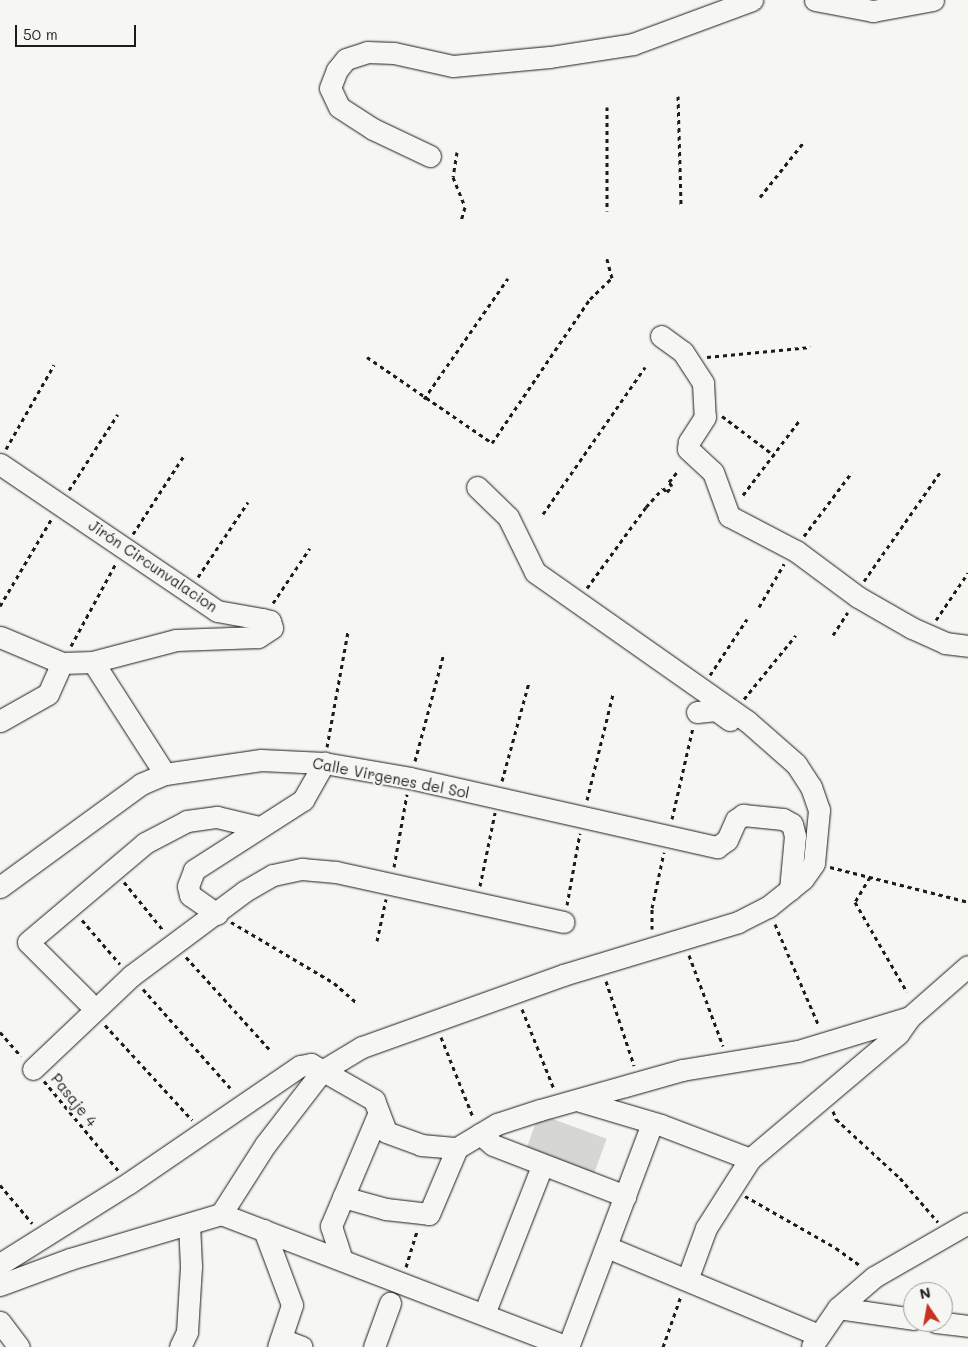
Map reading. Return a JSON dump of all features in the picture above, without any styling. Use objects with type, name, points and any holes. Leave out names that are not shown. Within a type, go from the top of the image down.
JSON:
[{"type":"street","points":[[430,156],[373,129],[339,107],[330,88],[337,70],[346,59],[356,53],[385,53],[453,66],[550,57],[633,44],[752,0]]},
{"type":"street","points":[[815,0],[873,11],[934,0]]},
{"type":"street","points":[[662,336],[691,361],[703,383],[706,405],[705,417],[689,442],[693,458],[712,472],[729,516],[793,554],[856,596],[926,636],[968,646]]},
{"type":"street","name":"Jirón Circunvalacion","points":[[0,464],[217,611],[262,619]]},
{"type":"street","points":[[221,1214],[265,1145],[322,1071],[362,1047],[600,964],[738,922],[768,907],[790,890],[814,863],[819,810],[811,787],[796,764],[740,716],[535,572],[508,517],[477,487]]},
{"type":"street","points":[[0,637],[62,663],[93,662],[176,640],[258,637],[272,628],[270,621],[262,619]]},
{"type":"street","points":[[93,662],[165,774]]},
{"type":"street","points":[[0,721],[48,694],[62,663]]},
{"type":"street","points":[[697,712],[710,710],[734,723],[740,716]]},
{"type":"street","name":"Calle Virgenes del Sol","points":[[0,887],[141,784],[165,774],[262,760],[324,762],[410,778],[668,837],[723,844],[743,815],[783,819],[792,824],[795,836],[790,890]]},
{"type":"street","points":[[217,914],[190,895],[188,886],[194,870],[303,800],[324,762]]},
{"type":"street","points":[[89,1005],[28,942],[145,844],[187,821],[217,817],[259,827]]},
{"type":"street","points":[[33,1069],[89,1005],[175,945],[245,891],[273,875],[302,869],[336,872],[564,922]]},
{"type":"street","points":[[687,1280],[706,1228],[750,1159],[826,1092],[898,1034],[910,1017],[968,966]]},
{"type":"street","points":[[343,1197],[386,1209],[429,1214],[457,1148],[498,1124],[641,1084],[682,1070],[798,1051],[910,1017]]},
{"type":"street","points":[[0,1264],[129,1183],[300,1066],[311,1064],[374,1100],[378,1115],[386,1132],[421,1144],[457,1148]]},
{"type":"street","points":[[570,1103],[652,1122],[750,1159]]},
{"type":"street","points":[[342,1260],[331,1226],[378,1115]]},
{"type":"street","points":[[0,1285],[70,1259],[221,1214],[568,1347],[607,1247],[652,1122]]},
{"type":"street","points":[[480,1134],[493,1145],[542,1166],[625,1196]]},
{"type":"street","points":[[484,1314],[542,1166]]},
{"type":"street","points":[[607,1247],[687,1280],[815,1341],[838,1308],[874,1277],[968,1223]]},
{"type":"street","points":[[180,1347],[188,1332],[191,1266],[189,1224]]},
{"type":"street","points":[[264,1230],[292,1305],[280,1343],[302,1347]]},
{"type":"street","points":[[374,1347],[390,1303]]},
{"type":"street","points":[[838,1308],[903,1318]]},
{"type":"street","points":[[0,1322],[19,1347]]},
{"type":"street","points":[[953,1324],[968,1326]]},
{"type":"path","points":[[678,96],[681,206]]},
{"type":"path","points":[[607,107],[607,211]]},
{"type":"path","points":[[760,197],[802,143]]},
{"type":"path","points":[[457,152],[453,177],[465,208],[461,221]]},
{"type":"path","points":[[368,357],[424,399],[492,443],[590,299],[612,278],[607,259]]},
{"type":"path","points":[[424,399],[508,278]]},
{"type":"path","points":[[691,361],[725,352],[811,347]]},
{"type":"path","points":[[0,458],[54,365]]},
{"type":"path","points":[[542,514],[645,367]]},
{"type":"path","points":[[720,415],[775,456]]},
{"type":"path","points":[[743,496],[775,456],[799,421]]},
{"type":"path","points":[[834,635],[856,596],[941,471]]},
{"type":"path","points":[[578,603],[616,546],[663,488],[667,492],[672,486],[669,482],[677,472]]},
{"type":"path","points":[[759,607],[793,554],[852,472]]},
{"type":"path","points":[[188,591],[248,502]]},
{"type":"path","points":[[262,619],[310,548]]},
{"type":"path","points":[[926,636],[968,573]]},
{"type":"path","points":[[701,689],[747,619]]},
{"type":"path","points":[[324,762],[348,632]]},
{"type":"path","points":[[740,716],[796,635]]},
{"type":"path","points":[[814,863],[968,902]]},
{"type":"path","points":[[114,870],[175,945],[270,1049]]},
{"type":"path","points":[[870,877],[855,902],[907,992]]},
{"type":"path","points":[[70,906],[245,1105]]},
{"type":"path","points":[[768,907],[823,1036]]},
{"type":"path","points":[[217,914],[334,983],[356,1002]]},
{"type":"path","points":[[682,939],[724,1050]]},
{"type":"path","points":[[600,964],[641,1084]]},
{"type":"path","points":[[516,994],[570,1103]]},
{"type":"path","points":[[89,1005],[204,1133]]},
{"type":"path","points":[[434,1023],[480,1134]]},
{"type":"path","name":"Pasaje 4","points":[[0,1032],[129,1183]]},
{"type":"path","points":[[826,1092],[836,1119],[900,1178],[947,1234]]},
{"type":"path","points":[[0,1185],[43,1236]]},
{"type":"path","points":[[732,1188],[836,1248],[874,1277]]},
{"type":"path","points":[[401,1282],[420,1223],[429,1214]]},
{"type":"path","points":[[663,1347],[687,1280]]},
{"type":"shaded area","points":[[539,1114],[607,1139],[593,1176],[525,1152]]}]
